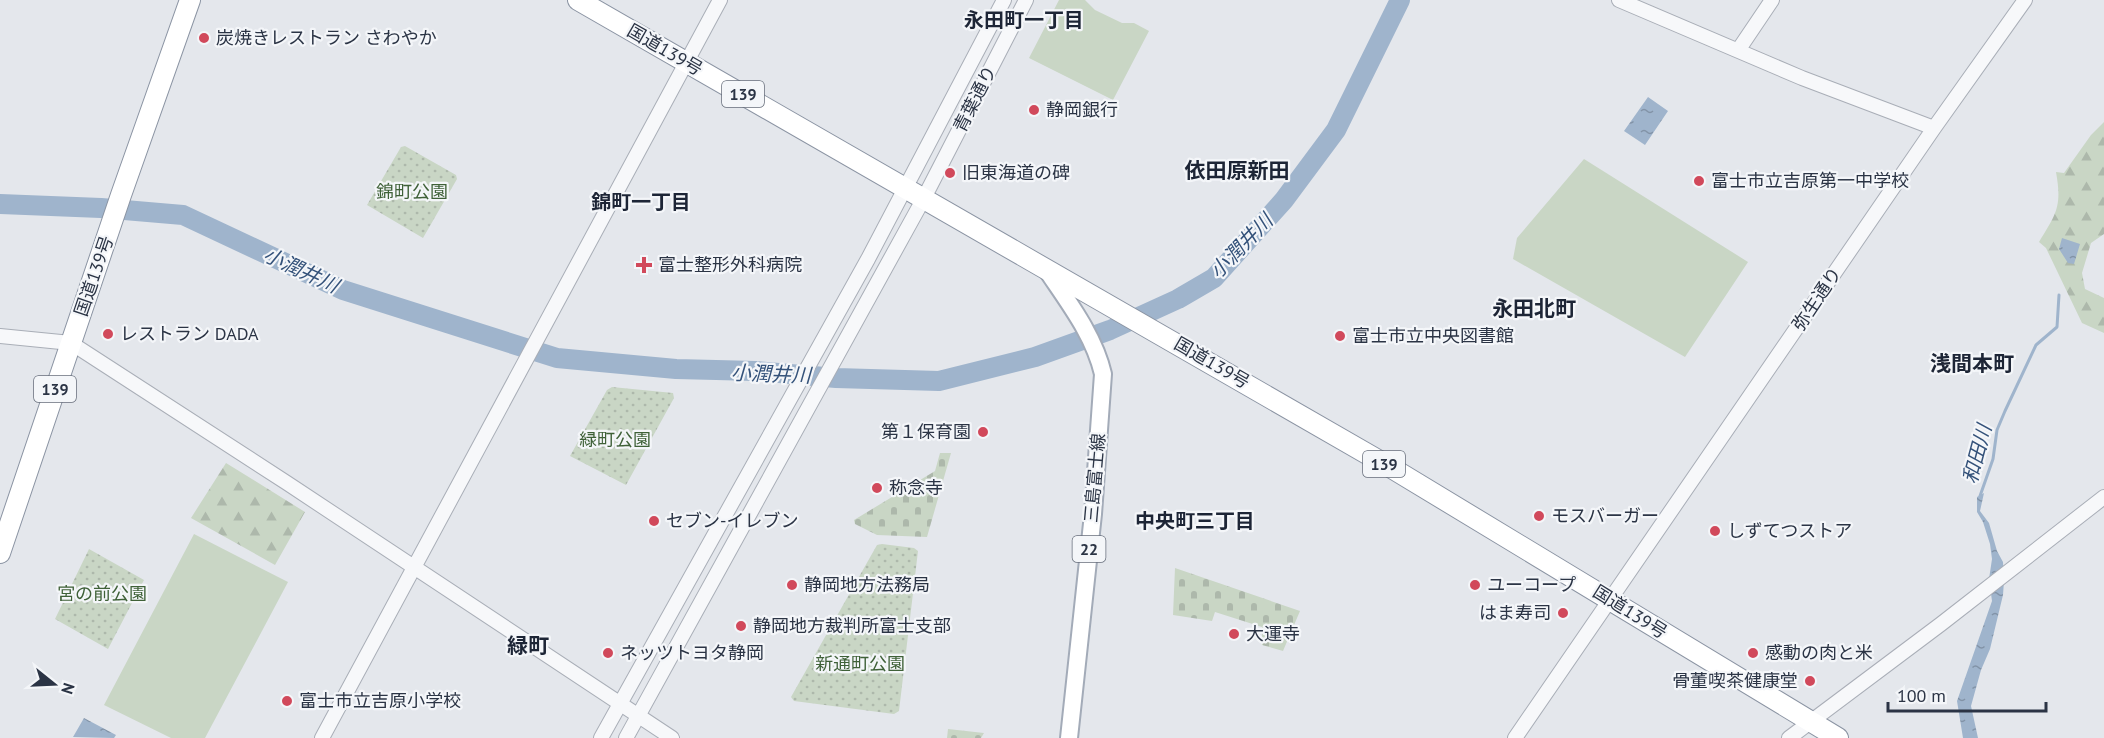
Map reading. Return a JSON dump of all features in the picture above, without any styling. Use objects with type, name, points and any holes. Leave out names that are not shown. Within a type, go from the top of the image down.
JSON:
[{"type":"highway","name":"国道139号","points":[[0,553],[121,195],[190,0]]},
{"type":"highway","name":"国道139号","points":[[578,0],[1390,467],[1838,738]]},
{"type":"main road","name":"三島富士線","points":[[1046,268],[1087,332],[1101,367],[1103,385],[1093,514],[1069,738]]},
{"type":"street","points":[[322,738],[720,0]]},
{"type":"street","name":"青葉通り","points":[[601,738],[812,362],[907,188],[1004,0]]},
{"type":"street","name":"青葉通り","points":[[626,738],[924,198],[1026,0]]},
{"type":"street","points":[[1619,0],[1802,78],[1934,128]]},
{"type":"street","points":[[1739,50],[1772,0]]},
{"type":"street","name":"弥生通り","points":[[1515,738],[1934,128],[2025,0]]},
{"type":"street","points":[[0,336],[71,343],[672,738]]},
{"type":"street","points":[[1789,738],[1988,588],[2104,496]]},
{"type":"green space","points":[[1059,0],[1085,0],[1095,10],[1122,23],[1134,23],[1149,31],[1113,100],[1029,58]]},
{"type":"green space","points":[[2104,122],[2104,234],[2091,243],[2082,273],[2085,289],[2104,298],[2104,333],[2082,323],[2046,248],[2039,242],[2054,216],[2058,201],[2056,172],[2064,173],[2091,135]]},
{"type":"green space","name":"錦町公園","points":[[405,146],[456,175],[457,179],[423,238],[367,205],[401,147]]},
{"type":"green space","points":[[1584,159],[1748,262],[1685,357],[1513,259],[1517,238]]},
{"type":"green space","name":"緑町公園","points":[[612,387],[673,393],[674,398],[626,485],[570,456],[607,390]]},
{"type":"green space","points":[[940,453],[951,453],[927,537],[877,535],[855,524],[854,520],[935,471]]},
{"type":"green space","points":[[226,463],[305,512],[275,565],[191,518]]},
{"type":"green space","points":[[194,534],[288,582],[205,738],[171,738],[104,705]]},
{"type":"green space","name":"新通町公園","points":[[877,545],[914,548],[918,551],[899,711],[894,714],[794,701],[791,697]]},
{"type":"green space","name":"宮の前公園","points":[[89,549],[144,580],[108,649],[55,619]]},
{"type":"green space","points":[[1175,568],[1300,611],[1283,651],[1262,645],[1262,627],[1215,612],[1212,621],[1173,615]]},
{"type":"green space","points":[[948,729],[984,733],[981,738],[947,738]]},
{"type":"water","points":[[1648,97],[1668,111],[1645,145],[1624,131]]},
{"type":"water","points":[[2062,238],[2080,244],[2074,264],[2068,263],[2059,249]]},
{"type":"water","points":[[1984,493],[1980,511],[1989,523],[1997,551],[2003,562],[2003,595],[1990,649],[1981,670],[1971,706],[1978,738],[1963,738],[1957,701],[1992,601],[1989,579],[1992,559],[1990,544],[1977,512],[1977,497]]},
{"type":"water","points":[[84,718],[116,735],[114,738],[73,737]]},
{"type":"waterway","name":"小潤井川","points":[[0,204],[101,208],[183,215],[343,290],[557,358],[676,369],[939,381],[1035,357],[1110,330],[1178,299],[1214,278],[1284,200],[1336,130],[1400,0]]},
{"type":"waterway","name":"和田川","points":[[1980,496],[1993,459],[1997,430],[2005,411],[2036,345],[2057,327],[2059,295]]},
{"type":"place","name":"炭焼きレストラン さわやか","points":[[204,38]]},
{"type":"place","name":"静岡銀行","points":[[1034,110]]},
{"type":"place","name":"旧東海道の碑","points":[[950,173]]},
{"type":"place","name":"富士市立吉原第一中学校","points":[[1699,181]]},
{"type":"place","name":"富士整形外科病院","points":[[644,265]]},
{"type":"place","name":"レストラン DADA","points":[[108,334]]},
{"type":"place","name":"富士市立中央図書館","points":[[1340,336]]},
{"type":"place","name":"第１保育園","points":[[983,432]]},
{"type":"place","name":"称念寺","points":[[877,488]]},
{"type":"place","name":"モスバーガー","points":[[1539,516]]},
{"type":"place","name":"セブン-イレブン","points":[[654,521]]},
{"type":"place","name":"しずてつストア","points":[[1715,531]]},
{"type":"place","name":"静岡地方法務局","points":[[792,585]]},
{"type":"place","name":"ユーコープ","points":[[1475,585]]},
{"type":"place","name":"はま寿司","points":[[1563,613]]},
{"type":"place","name":"静岡地方裁判所富士支部","points":[[741,626]]},
{"type":"place","name":"大運寺","points":[[1234,634]]},
{"type":"place","name":"ネッツトヨタ静岡","points":[[608,653]]},
{"type":"place","name":"感動の肉と米","points":[[1753,653]]},
{"type":"place","name":"骨董喫茶健康堂","points":[[1810,681]]},
{"type":"place","name":"富士市立吉原小学校","points":[[287,701]]},
{"type":"district","name":"永田町一丁目","points":[[1024,20]]},
{"type":"district","name":"依田原新田","points":[[1237,171]]},
{"type":"district","name":"錦町一丁目","points":[[641,202]]},
{"type":"district","name":"永田北町","points":[[1534,309]]},
{"type":"district","name":"浅間本町","points":[[1972,364]]},
{"type":"district","name":"中央町三丁目","points":[[1195,521]]},
{"type":"district","name":"緑町","points":[[528,646]]}]
